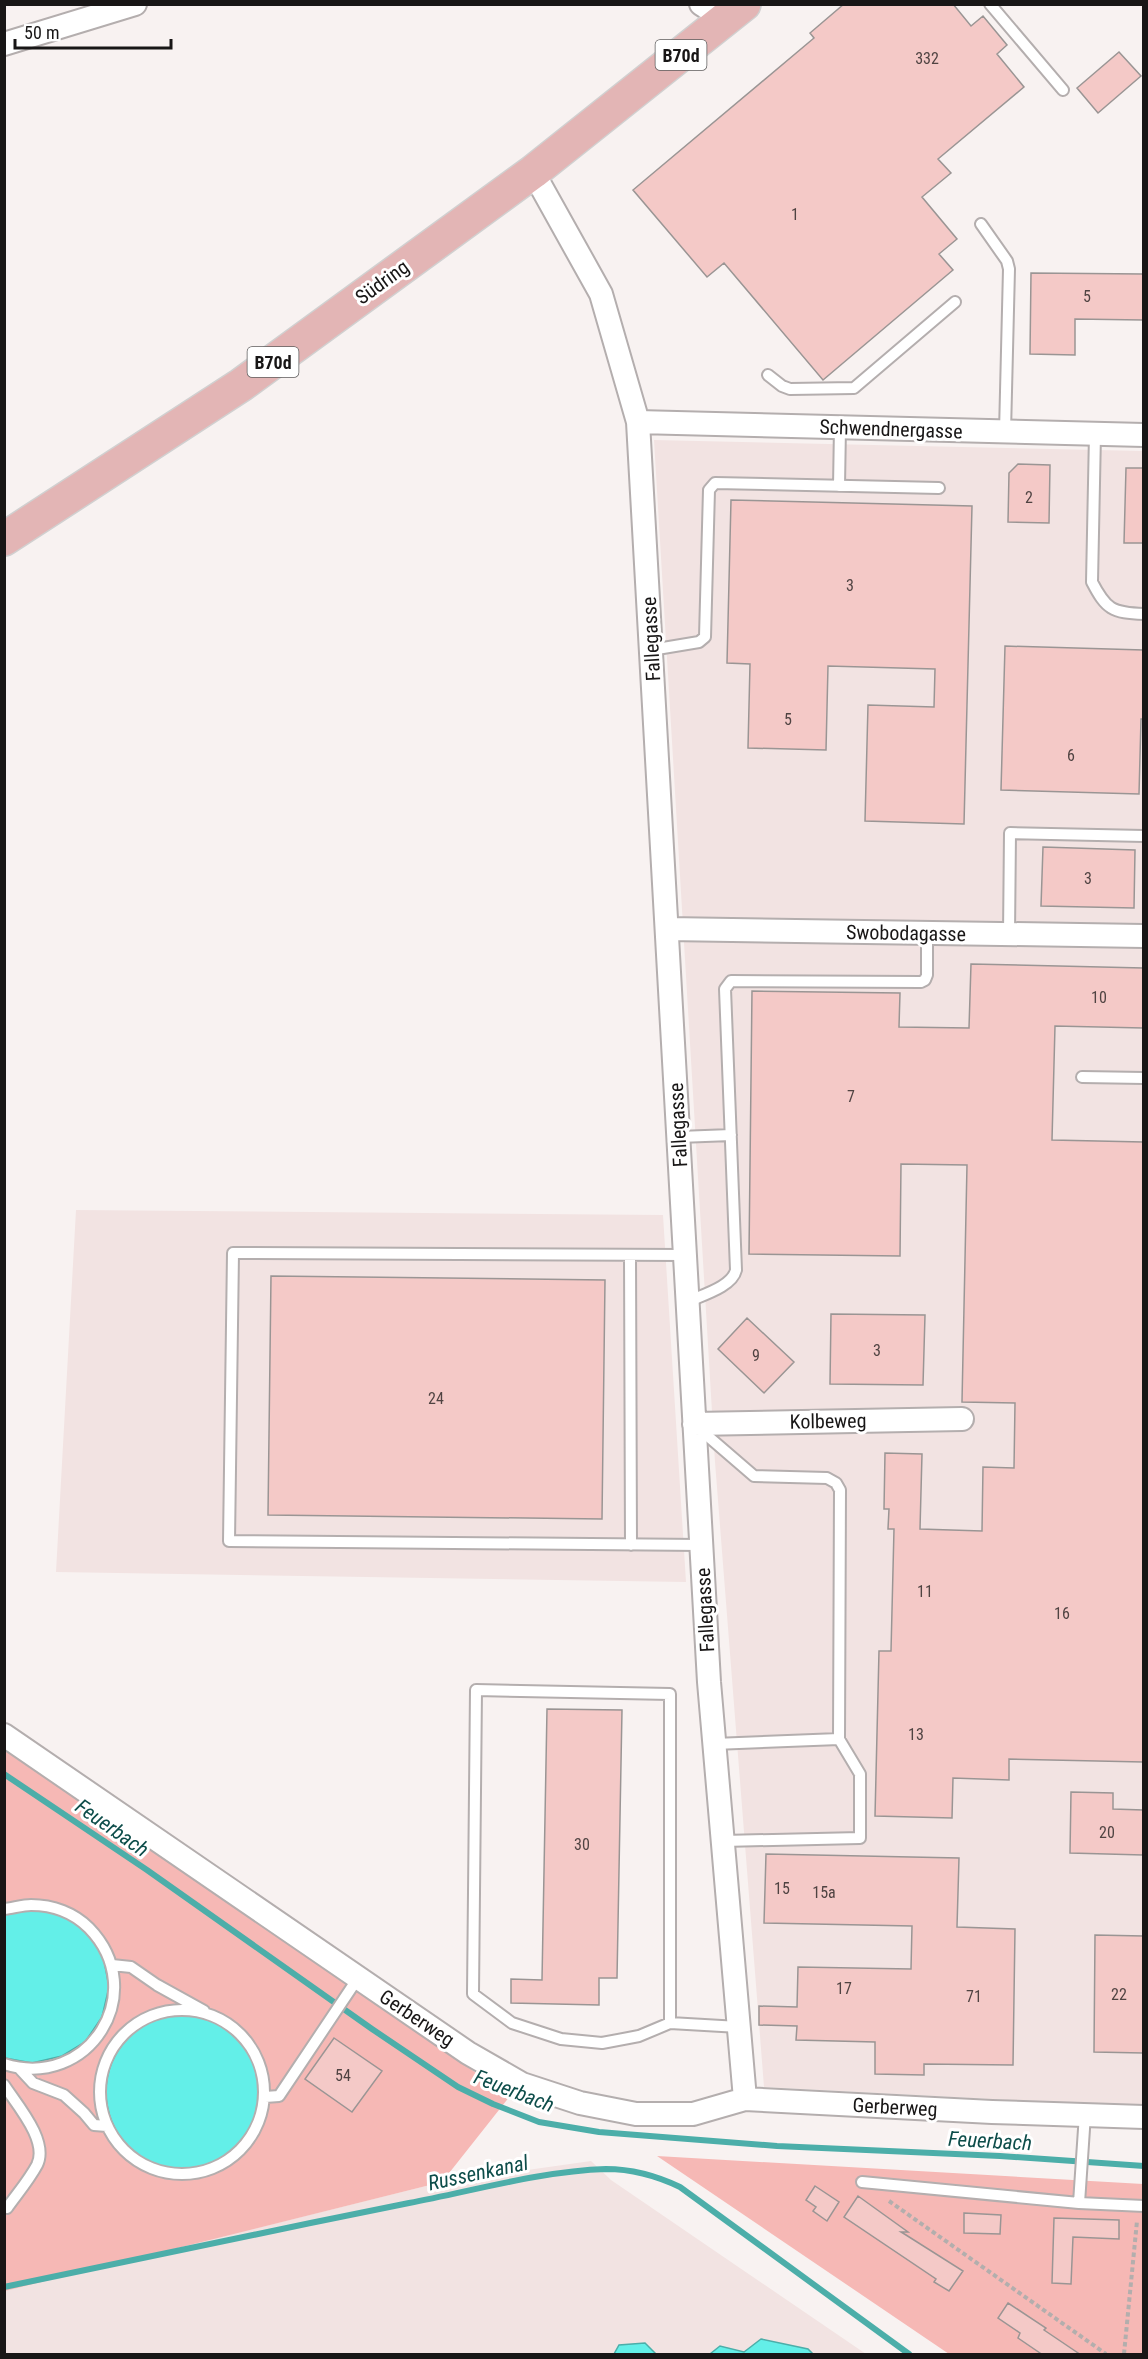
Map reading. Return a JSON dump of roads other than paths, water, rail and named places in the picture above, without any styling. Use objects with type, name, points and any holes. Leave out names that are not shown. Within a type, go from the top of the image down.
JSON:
[{"type":"main road","name":"Südring","points":[[4,539],[240,385],[533,172],[724,10]]},
{"type":"street","points":[[4,44],[135,4]]},
{"type":"street","name":"Fallegasse","points":[[533,172],[601,294],[638,422],[701,1545],[714,1744],[745,2099]]},
{"type":"street","name":"Schwendnergasse","points":[[638,422],[1143,435]]},
{"type":"street","name":"Swobodagasse","points":[[668,929],[1143,936]]},
{"type":"street","name":"Kolbeweg","points":[[694,1424],[962,1419]]},
{"type":"street","name":"Gerberweg","points":[[4,1735],[353,1986],[522,2084],[580,2103],[636,2114],[693,2114],[745,2099],[992,2112],[1143,2117]]},
{"type":"lane","points":[[990,4],[1063,90]]},
{"type":"lane","points":[[981,224],[1007,261],[1009,269],[1005,432]]},
{"type":"lane","points":[[768,375],[782,386],[790,388],[854,388],[955,302]]},
{"type":"lane","points":[[839,486],[840,427]]},
{"type":"lane","points":[[1095,434],[1092,582],[1104,604],[1124,613],[1143,614]]},
{"type":"lane","points":[[651,650],[699,642],[705,638],[709,490],[711,485],[716,483],[939,488]]},
{"type":"lane","points":[[1009,934],[1011,833],[1143,837]]},
{"type":"lane","points":[[687,1302],[729,1282],[735,1276],[725,989],[727,985],[731,981],[921,982],[927,975],[927,933]]},
{"type":"lane","points":[[1082,1077],[1143,1078]]},
{"type":"lane","points":[[679,1137],[731,1135]]},
{"type":"lane","points":[[685,1256],[233,1253],[229,1541],[701,1545]]},
{"type":"lane","points":[[630,1255],[631,1545]]},
{"type":"lane","points":[[694,1424],[754,1476],[827,1478],[836,1483],[840,1490],[839,1739],[860,1774],[860,1838],[723,1841]]},
{"type":"lane","points":[[670,2023],[670,1694],[476,1690],[472,1994],[512,2023],[561,2038],[602,2043],[639,2036],[670,2023],[739,2027]]},
{"type":"lane","points":[[714,1744],[839,1739]]},
{"type":"lane","points":[[4,1909],[30,1905],[57,1908],[82,1921],[100,1940],[112,1965],[115,1992],[109,2018],[95,2042],[74,2059],[48,2068],[20,2069],[4,2064]]},
{"type":"lane","points":[[112,1965],[131,1967],[231,2026],[250,2045],[262,2070],[265,2097],[259,2123],[245,2147],[223,2164],[198,2174],[170,2174],[144,2166],[122,2149],[107,2126],[100,2100],[102,2073],[113,2047],[130,2028],[154,2015],[181,2010],[207,2013]]},
{"type":"lane","points":[[265,2097],[279,2096],[353,1986]]},
{"type":"lane","points":[[98,2036],[113,2047]]},
{"type":"lane","points":[[20,2069],[33,2083],[64,2095],[94,2125],[107,2126]]},
{"type":"lane","points":[[4,2085],[31,2126],[40,2151],[38,2164],[7,2208]]},
{"type":"lane","points":[[1080,2202],[1085,2114]]},
{"type":"lane","points":[[862,2182],[1141,2206]]},
{"type":"water","points":[[30,1906],[63,1913],[87,1930],[103,1955],[109,1987],[102,2017],[85,2042],[62,2056],[32,2063],[5,2058],[4,1911]]},
{"type":"water","points":[[184,2014],[214,2020],[239,2037],[256,2062],[262,2092],[256,2122],[239,2147],[214,2164],[184,2170],[154,2164],[129,2147],[112,2122],[106,2092],[112,2062],[129,2037],[154,2020]]},
{"type":"water","points":[[761,2339],[808,2349],[813,2354],[710,2354],[720,2346],[744,2352]]},
{"type":"water","points":[[645,2343],[656,2354],[614,2354],[619,2345]]},
{"type":"waterway","name":"Feuerbach","points":[[4,1774],[147,1870],[458,2087],[539,2122],[599,2132],[777,2146],[1000,2156],[1144,2166]]},
{"type":"waterway","name":"Russenkanal","points":[[4,2287],[507,2182],[557,2173],[616,2169],[644,2174],[680,2187],[909,2354]]}]
